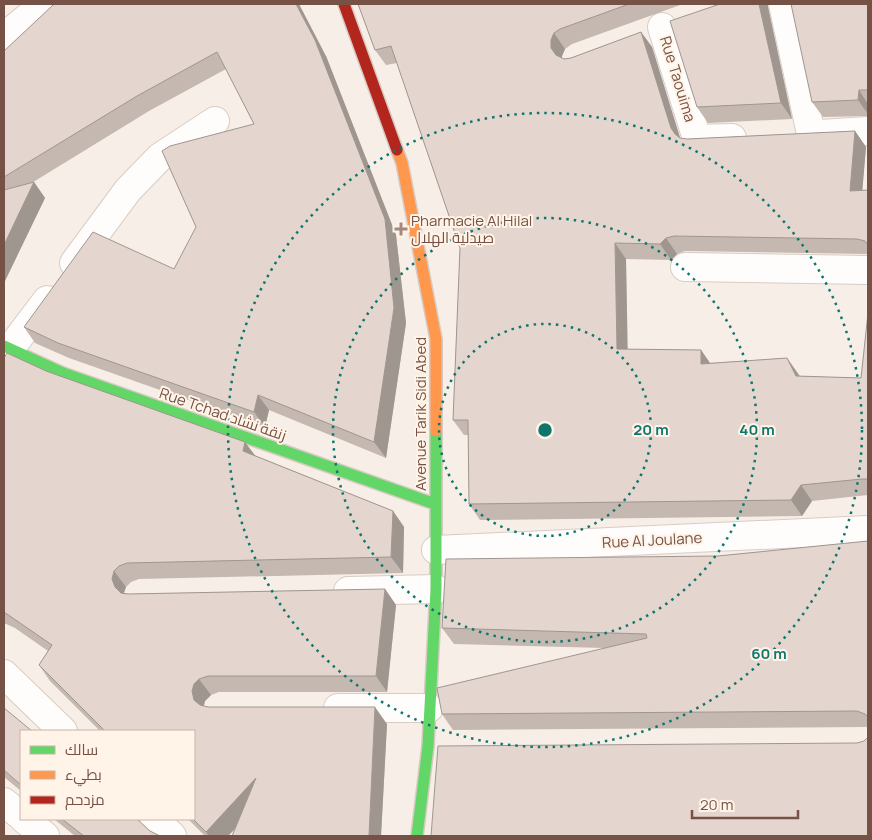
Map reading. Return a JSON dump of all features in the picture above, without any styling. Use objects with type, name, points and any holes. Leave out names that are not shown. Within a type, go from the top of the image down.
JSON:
[{"type":"street","points":[[4,37],[44,4]]},
{"type":"street","name":"Avenue Tarik Sidi Abed","points":[[344,4],[402,163],[436,339],[436,589],[429,708],[433,746],[417,836]]},
{"type":"street","points":[[783,4],[811,134]]},
{"type":"street","name":"Rue Taouima","points":[[636,36],[673,23],[697,140],[754,137]]},
{"type":"street","points":[[7,347],[128,190],[160,157],[215,121]]},
{"type":"street","points":[[782,135],[868,131]]},
{"type":"street","points":[[685,267],[868,270]]},
{"type":"street","name":"Rue Tchad زنقة نشاد","points":[[7,347],[63,373],[435,504]]},
{"type":"street","name":"Rue Al Joulane","points":[[436,550],[868,530]]},
{"type":"street","points":[[327,591],[436,589]]},
{"type":"street","points":[[4,674],[63,730]]},
{"type":"street","points":[[309,708],[429,708]]},
{"type":"street","points":[[4,802],[20,815]]},
{"type":"street","points":[[25,820],[44,836]]},
{"type":"street","points":[[155,820],[172,836]]},
{"type":"building","points":[[55,4],[296,4],[315,40],[385,219],[394,308],[374,442],[258,395],[254,412],[58,343],[24,327],[93,232],[174,269],[196,227],[162,151],[170,146],[254,124],[217,52],[137,96],[4,177],[4,51]]},
{"type":"building","points":[[358,4],[629,4],[560,29],[554,33],[551,40],[551,48],[556,55],[564,59],[571,58],[641,32],[671,128],[680,138],[855,131],[850,191],[868,190],[868,245],[865,241],[857,239],[674,236],[666,238],[660,244],[615,243],[617,349],[701,350],[701,364],[787,358],[796,376],[861,378],[868,313],[868,479],[801,485],[791,500],[469,504],[468,420],[453,420],[460,248],[391,46],[375,50]]},
{"type":"building","points":[[720,4],[759,4],[781,103],[697,107],[670,21]]},
{"type":"building","points":[[791,4],[868,4],[868,90],[859,90],[858,100],[812,102]]},
{"type":"building","points":[[34,182],[4,245],[4,190]]},
{"type":"building","points":[[7,353],[46,371],[245,442],[243,451],[393,511],[391,557],[127,563],[119,566],[114,571],[112,579],[115,587],[121,593],[128,594],[385,589],[376,676],[208,676],[199,679],[194,684],[192,691],[194,700],[200,705],[208,707],[375,707],[369,836],[232,836],[256,778],[206,832],[194,820],[195,730],[104,730],[39,665],[52,645],[4,612],[4,358]]},
{"type":"building","points":[[868,541],[868,717],[857,711],[442,714],[437,688],[647,638],[646,634],[442,628],[446,559],[718,556]]},
{"type":"building","points":[[4,708],[31,730],[20,730],[20,784],[4,770]]},
{"type":"building","points":[[868,737],[868,836],[431,836],[438,746],[857,743],[864,741]]},
{"type":"building","points":[[63,820],[138,820],[150,831],[160,836],[84,836]]},
{"type":"traffic: fast","points":[[4,346],[63,373],[435,504]]},
{"type":"traffic: fast","points":[[417,836],[428,746],[436,589],[436,431]]},
{"type":"traffic: slow","points":[[397,150],[402,163],[436,339],[436,431]]},
{"type":"traffic: jam","points":[[344,4],[397,150]]},
{"type":"place","name":"Pharmacie Al Hilal صيدلية الهلال","points":[[401,229]]}]
